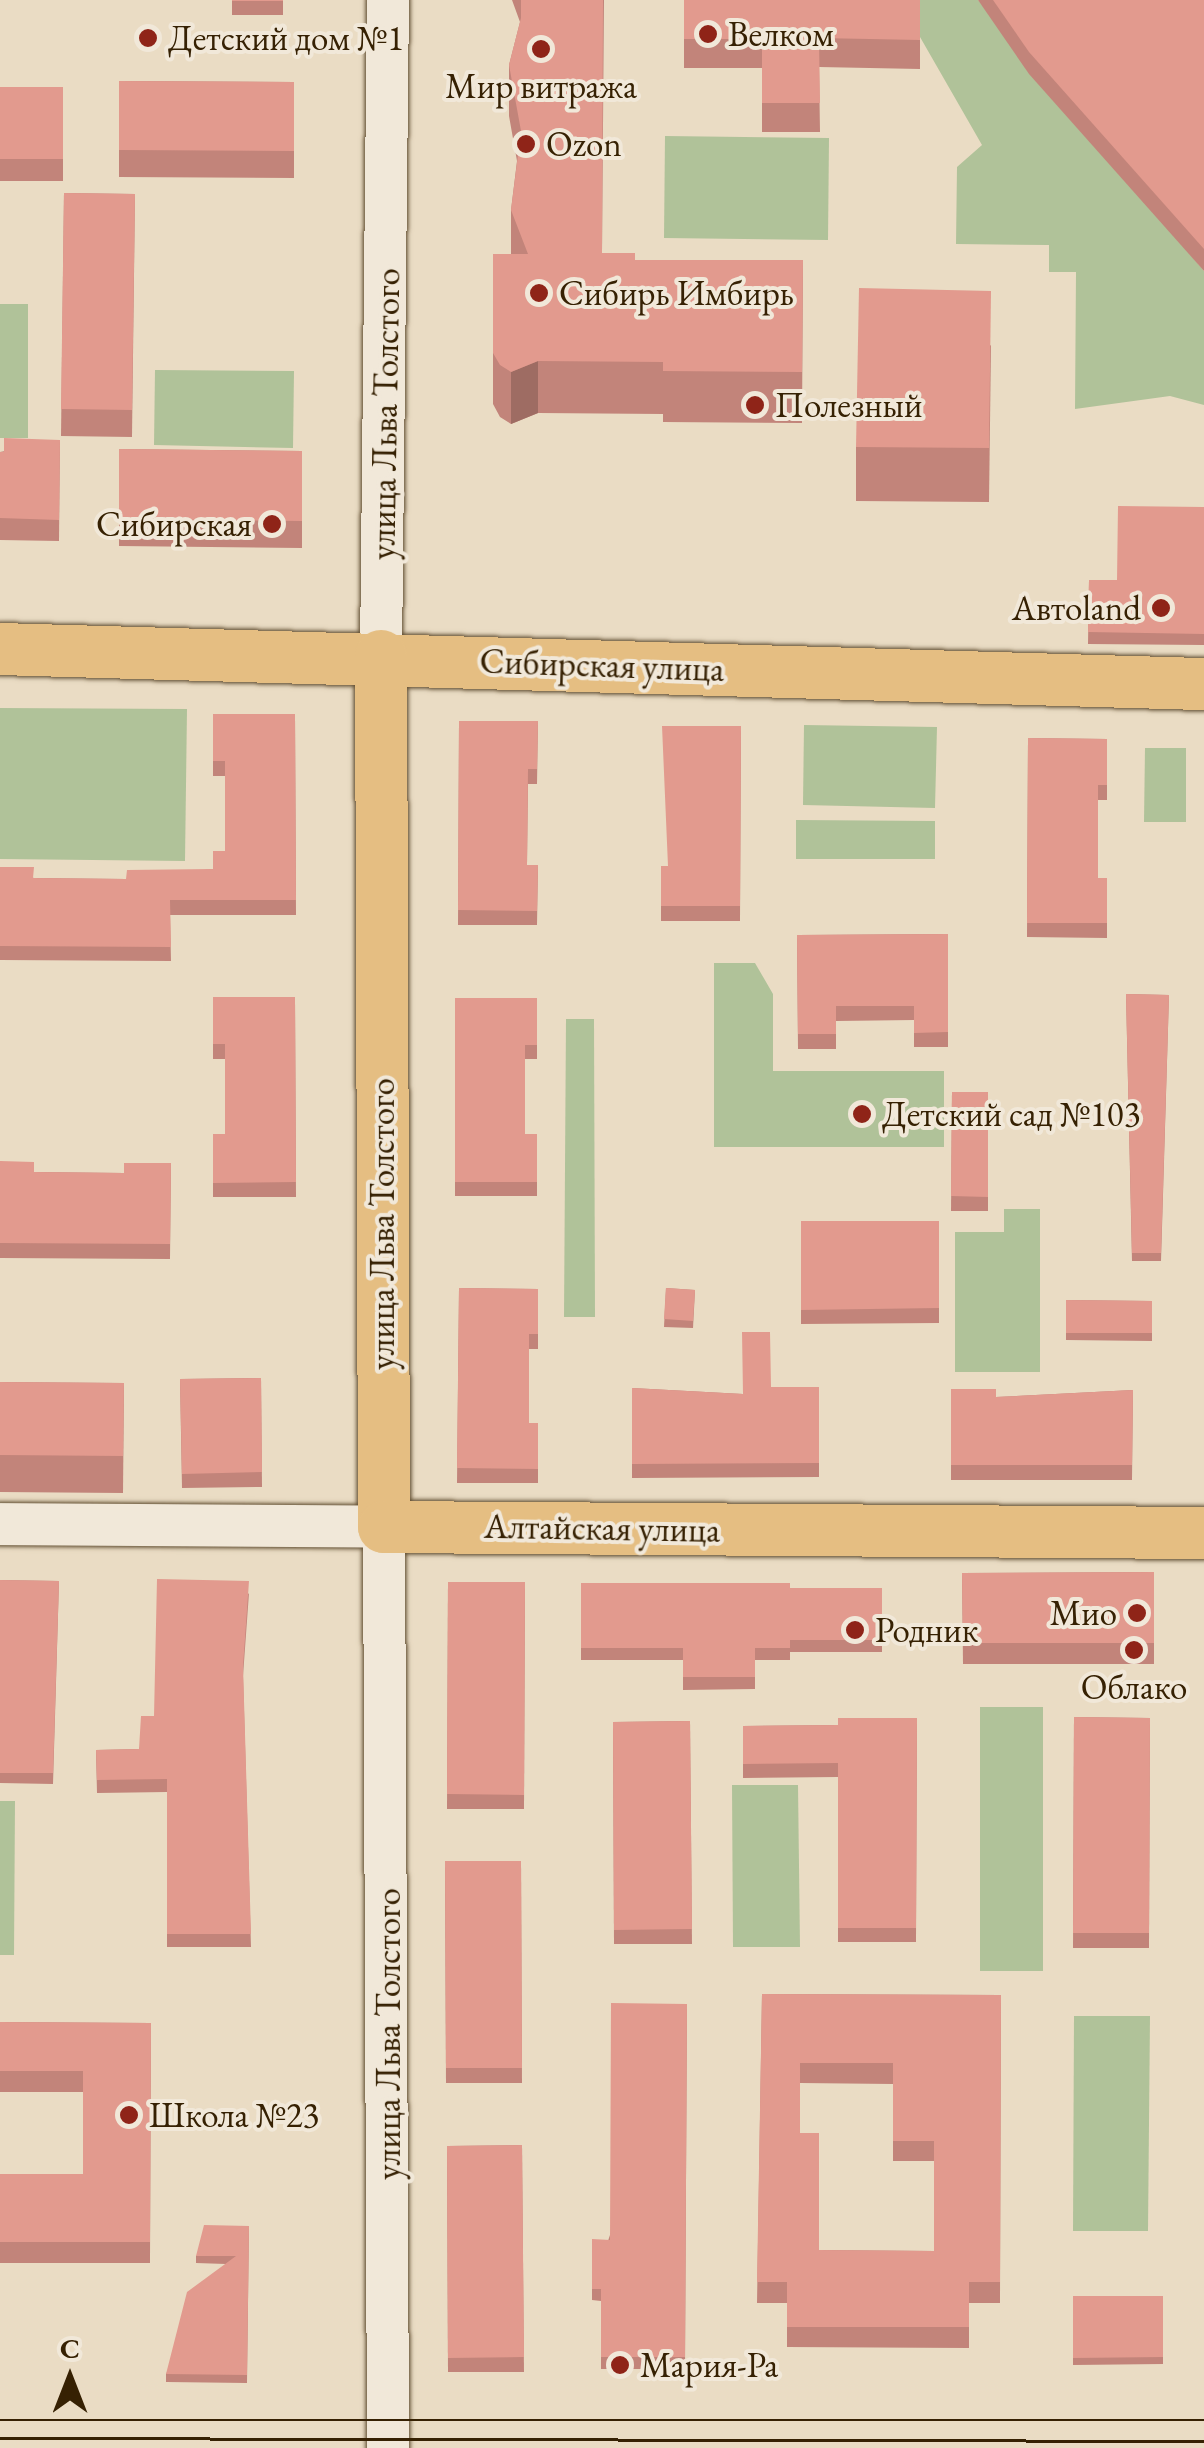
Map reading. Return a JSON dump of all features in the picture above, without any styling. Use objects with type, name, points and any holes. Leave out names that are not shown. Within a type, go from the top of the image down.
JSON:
[{"type":"main road","name":"Сибирская улица","points":[[0,650],[382,656],[1204,684]]},
{"type":"main road","name":"улица Льва Толстого","points":[[382,656],[384,1526]]},
{"type":"main road","name":"Алтайская улица","points":[[384,1526],[1204,1533]]},
{"type":"street","name":"улица Льва Толстого","points":[[382,656],[388,0]]},
{"type":"street","name":"Алтайская улица","points":[[0,1524],[384,1526]]},
{"type":"street","name":"улица Льва Толстого","points":[[384,1526],[388,2448]]},
{"type":"green space","points":[[920,0],[978,0],[1204,271],[1204,405],[1170,396],[1075,409],[1076,272],[1049,272],[1049,245],[956,244],[957,167],[982,145],[920,37]]},
{"type":"green space","points":[[665,136],[829,138],[828,240],[664,238]]},
{"type":"green space","points":[[0,304],[28,304],[28,438],[0,438]]},
{"type":"green space","points":[[155,370],[294,371],[293,448],[154,445]]},
{"type":"green space","points":[[0,708],[187,709],[185,861],[0,859]]},
{"type":"green space","points":[[804,725],[937,727],[935,808],[803,805]]},
{"type":"green space","points":[[1145,748],[1186,748],[1186,822],[1144,822]]},
{"type":"green space","points":[[796,820],[935,821],[935,859],[796,859]]},
{"type":"green space","points":[[714,963],[755,963],[773,994],[773,1071],[944,1071],[944,1147],[714,1147]]},
{"type":"green space","points":[[566,1019],[594,1019],[595,1317],[564,1317]]},
{"type":"green space","points":[[1004,1209],[1040,1209],[1040,1372],[955,1372],[955,1232],[1004,1232]]},
{"type":"green space","points":[[980,1707],[1043,1707],[1043,1971],[980,1971]]},
{"type":"green space","points":[[732,1785],[798,1785],[800,1947],[733,1947]]},
{"type":"green space","points":[[0,1801],[15,1801],[14,1955],[0,1955]]},
{"type":"green space","points":[[1074,2016],[1150,2016],[1148,2231],[1073,2231]]},
{"type":"building","points":[[521,0],[603,0],[602,253],[635,253],[635,260],[803,260],[802,372],[663,371],[663,362],[538,361],[511,372],[500,365],[493,353],[493,254],[528,254],[511,210],[521,131],[509,65],[521,18]]},
{"type":"building","points":[[684,0],[920,0],[920,40],[819,38],[820,103],[762,103],[762,39],[684,39]]},
{"type":"building","points":[[993,0],[1204,0],[1204,249],[1029,52]]},
{"type":"building","points":[[119,81],[294,82],[294,151],[119,150]]},
{"type":"building","points":[[0,87],[63,87],[63,159],[0,159]]},
{"type":"building","points":[[64,193],[135,194],[132,410],[61,409]]},
{"type":"building","points":[[859,288],[991,291],[989,448],[856,447]]},
{"type":"building","points":[[4,438],[60,440],[59,520],[0,518],[0,452],[4,452]]},
{"type":"building","points":[[119,449],[302,451],[302,521],[119,519]]},
{"type":"building","points":[[1118,506],[1204,507],[1204,634],[1088,632],[1089,580],[1117,580]]},
{"type":"building","points":[[213,714],[295,714],[296,900],[170,900],[171,947],[0,946],[0,867],[34,867],[33,878],[126,879],[127,870],[213,869],[213,851],[225,851],[225,761],[213,761]]},
{"type":"building","points":[[459,721],[538,721],[537,769],[528,769],[527,865],[538,865],[537,911],[458,910]]},
{"type":"building","points":[[662,726],[741,726],[740,906],[661,906],[661,866],[668,866]]},
{"type":"building","points":[[1028,738],[1107,739],[1107,785],[1098,785],[1098,878],[1107,878],[1107,923],[1027,923]]},
{"type":"building","points":[[948,934],[948,1032],[914,1033],[914,1006],[836,1006],[836,1034],[798,1034],[797,935]]},
{"type":"building","points":[[1126,994],[1169,995],[1161,1253],[1132,1253]]},
{"type":"building","points":[[213,997],[295,997],[296,1182],[213,1183],[213,1134],[225,1134],[225,1044],[213,1044]]},
{"type":"building","points":[[455,998],[537,998],[537,1045],[525,1045],[525,1134],[537,1134],[537,1182],[455,1182]]},
{"type":"building","points":[[952,1092],[988,1092],[988,1197],[951,1196]]},
{"type":"building","points":[[0,1161],[34,1162],[34,1172],[124,1173],[124,1163],[171,1163],[170,1244],[0,1243]]},
{"type":"building","points":[[801,1221],[939,1221],[939,1308],[801,1310]]},
{"type":"building","points":[[459,1288],[538,1289],[538,1334],[529,1334],[529,1423],[538,1423],[538,1469],[457,1468]]},
{"type":"building","points":[[666,1288],[695,1290],[693,1321],[664,1319]]},
{"type":"building","points":[[1066,1300],[1152,1301],[1152,1333],[1066,1333]]},
{"type":"building","points":[[742,1332],[770,1332],[771,1387],[819,1387],[819,1463],[632,1464],[632,1388],[743,1394]]},
{"type":"building","points":[[261,1378],[262,1472],[182,1474],[180,1379]]},
{"type":"building","points":[[0,1382],[124,1383],[123,1456],[0,1455]]},
{"type":"building","points":[[951,1389],[996,1389],[996,1397],[1133,1390],[1132,1465],[951,1465]]},
{"type":"building","points":[[1154,1572],[1154,1643],[963,1643],[962,1573]]},
{"type":"building","points":[[157,1579],[249,1581],[243,1667],[251,1934],[167,1934],[167,1779],[97,1780],[96,1750],[139,1749],[141,1716],[154,1716]]},
{"type":"building","points":[[0,1580],[59,1581],[53,1773],[0,1773]]},
{"type":"building","points":[[448,1582],[525,1582],[524,1795],[447,1794]]},
{"type":"building","points":[[581,1583],[790,1583],[790,1588],[882,1588],[882,1640],[790,1640],[790,1648],[755,1648],[755,1677],[683,1677],[683,1648],[581,1648]]},
{"type":"building","points":[[1074,1717],[1150,1718],[1149,1933],[1073,1933]]},
{"type":"building","points":[[838,1718],[917,1718],[916,1928],[838,1928],[838,1763],[743,1764],[743,1726],[838,1725]]},
{"type":"building","points":[[690,1721],[692,1929],[614,1930],[613,1722]]},
{"type":"building","points":[[445,1861],[521,1861],[522,2068],[446,2068]]},
{"type":"building","points":[[762,1994],[1001,1995],[1000,2282],[969,2282],[969,2327],[787,2327],[787,2282],[757,2282]],"holes":[[[800,2063],[893,2063],[893,2141],[934,2141],[934,2251],[819,2250],[819,2133],[800,2133]]]},
{"type":"building","points":[[611,2003],[687,2004],[685,2357],[601,2357],[601,2289],[592,2289],[592,2239],[610,2240]]},
{"type":"building","points":[[0,2022],[151,2023],[150,2242],[0,2242],[0,2174],[83,2174],[83,2071],[0,2071]]},
{"type":"building","points":[[522,2145],[524,2357],[448,2358],[447,2146]]},
{"type":"building","points":[[204,2225],[249,2226],[247,2375],[166,2374],[187,2292],[236,2256],[196,2256]]},
{"type":"building","points":[[1073,2296],[1163,2296],[1163,2357],[1073,2358]]},
{"type":"tram line","points":[[0,2420],[1204,2420]]},
{"type":"tram line","points":[[0,2438],[1204,2441]]},
{"type":"place","name":"Велком","points":[[708,34]]},
{"type":"place","name":"Детский дом №1","points":[[148,38]]},
{"type":"place","name":"Мир витража","points":[[541,49]]},
{"type":"place","name":"Ozon","points":[[526,144]]},
{"type":"place","name":"Сибирь Имбирь","points":[[539,293]]},
{"type":"place","name":"Полезный","points":[[755,405]]},
{"type":"place","name":"Сибирская","points":[[272,524]]},
{"type":"place","name":"Автоland","points":[[1161,608]]},
{"type":"place","name":"Детский сад №103","points":[[862,1114]]},
{"type":"place","name":"Мио","points":[[1137,1613]]},
{"type":"place","name":"Родник","points":[[855,1630]]},
{"type":"place","name":"Облако","points":[[1134,1650]]},
{"type":"place","name":"Школа №23","points":[[129,2115]]},
{"type":"place","name":"Мария-Ра","points":[[620,2365]]}]
